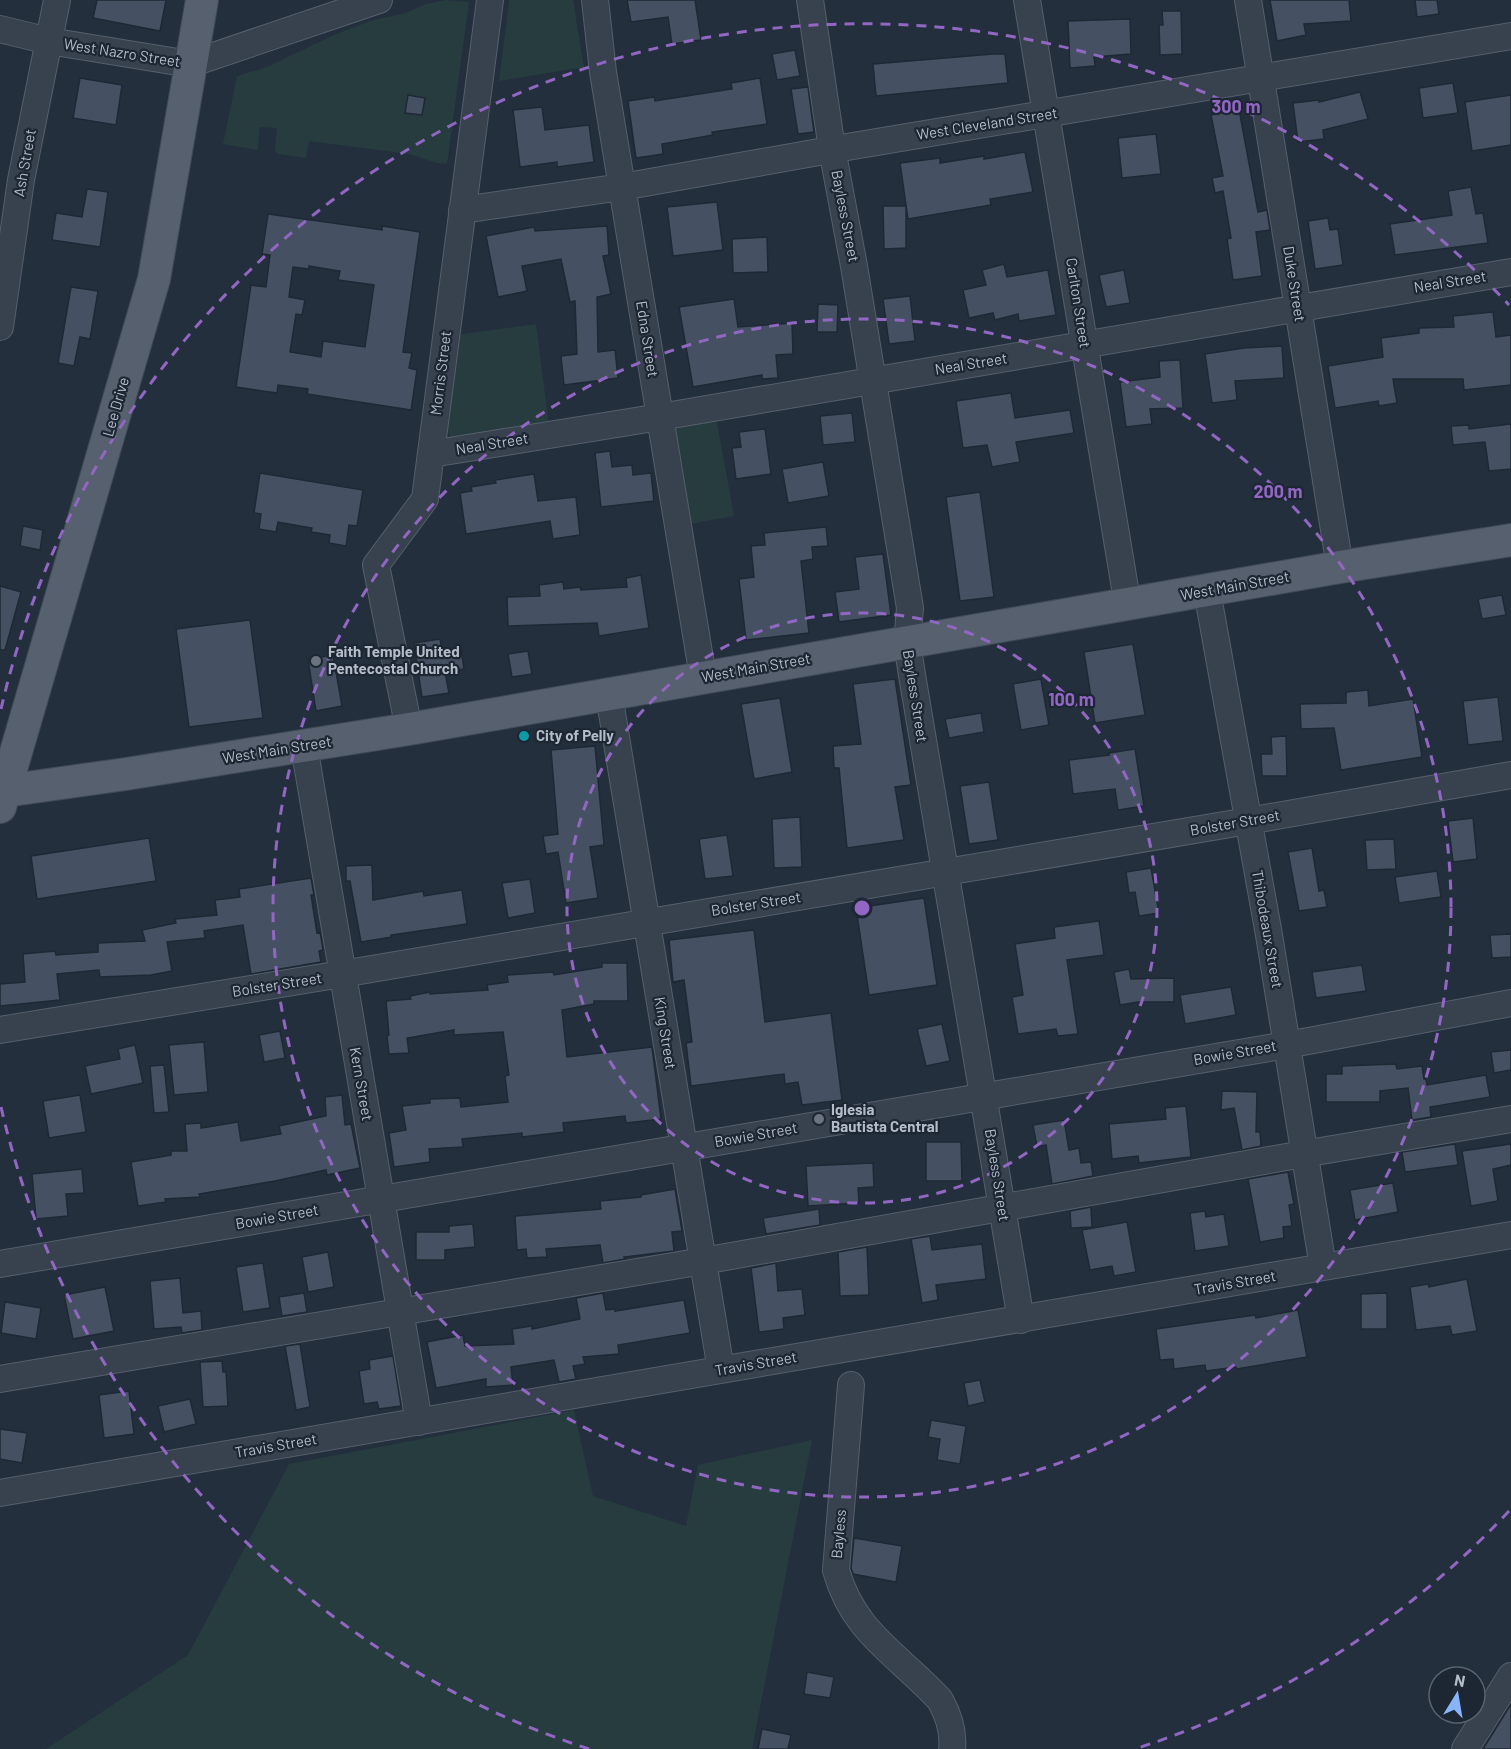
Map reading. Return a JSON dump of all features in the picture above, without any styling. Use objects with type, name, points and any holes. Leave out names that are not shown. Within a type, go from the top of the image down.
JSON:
[{"type":"main road","name":"Lee Drive","points":[[2,796],[154,279],[202,0]]},
{"type":"main road","name":"West Main Street","points":[[2,796],[409,729],[1128,606],[1340,567],[1511,540]]},
{"type":"street","name":"Ash Street","points":[[0,327],[21,180],[57,0]]},
{"type":"street","name":"West Nazro Street","points":[[0,29],[49,41],[190,64],[379,0]]},
{"type":"street","name":"Morris Street","points":[[409,729],[376,566],[425,499],[490,0]]},
{"type":"street","name":"Edna Street","points":[[595,0],[603,72],[703,677]]},
{"type":"street","name":"Bayless Street","points":[[810,0],[832,149],[910,608],[906,643],[944,872],[985,1097],[1001,1208],[1021,1320]]},
{"type":"street","name":"Carlton Street","points":[[1027,0],[1128,606]]},
{"type":"street","name":"Duke Street","points":[[1248,0],[1340,567]]},
{"type":"street","name":"West Cleveland Street","points":[[462,210],[622,187],[832,149],[1511,36]]},
{"type":"street","name":"Neal Street","points":[[431,454],[1511,272]]},
{"type":"street","name":"Thibodeaux Street","points":[[1207,591],[1287,1045],[1323,1267]]},
{"type":"street","name":"King Street","points":[[609,695],[721,1370]]},
{"type":"street","name":"Kern Street","points":[[304,746],[419,1422]]},
{"type":"street","name":"Bolster Street","points":[[0,1030],[1511,775]]},
{"type":"street","name":"Bowie Street","points":[[0,1264],[985,1097],[1511,1004]]},
{"type":"street","points":[[0,1378],[703,1261],[1511,1119]]},
{"type":"street","name":"Travis Street","points":[[0,1493],[1511,1235]]},
{"type":"street","name":"Bayless","points":[[851,1385],[836,1570],[842,1591],[858,1620],[940,1700],[953,1733],[952,1749]]},
{"type":"street","points":[[1465,1749],[1511,1676]]},
{"type":"green space","points":[[446,0],[469,2],[447,164],[409,154],[309,141],[306,158],[278,154],[275,151],[277,128],[260,127],[258,150],[223,144],[237,76],[267,67],[336,34],[373,20],[406,13],[426,4]]},
{"type":"green space","points":[[509,0],[573,0],[584,67],[499,81]]},
{"type":"green space","points":[[536,324],[549,426],[458,442],[451,438],[448,432],[457,335]]},
{"type":"green space","points":[[716,417],[734,516],[690,524],[672,425]]},
{"type":"green space","points":[[574,1410],[593,1496],[686,1526],[698,1465],[812,1440],[752,1749],[46,1749],[188,1655],[289,1464]]},
{"type":"building","points":[[97,0],[166,0],[160,31],[93,18]]},
{"type":"building","points":[[627,0],[695,0],[701,40],[672,44],[668,17],[631,22]]},
{"type":"building","points":[[1270,0],[1349,0],[1351,21],[1304,24],[1306,35],[1277,41]]},
{"type":"building","points":[[1415,0],[1437,0],[1439,14],[1417,17]]},
{"type":"building","points":[[1162,11],[1181,11],[1182,54],[1160,55],[1159,25],[1163,25]]},
{"type":"building","points":[[1130,19],[1131,54],[1094,57],[1095,66],[1070,68],[1068,21]]},
{"type":"building","points":[[795,50],[800,76],[777,80],[772,54]]},
{"type":"building","points":[[1005,54],[1008,83],[876,96],[873,64]]},
{"type":"building","points":[[80,78],[122,85],[116,125],[73,118]]},
{"type":"building","points":[[760,78],[767,124],[712,132],[713,135],[662,144],[663,154],[636,158],[628,101],[654,97],[655,101],[732,89],[731,83]]},
{"type":"building","points":[[1453,83],[1458,113],[1423,118],[1419,88]]},
{"type":"building","points":[[808,87],[814,132],[798,134],[791,89]]},
{"type":"building","points":[[1360,92],[1368,119],[1323,130],[1324,139],[1298,142],[1293,103],[1319,100],[1319,102]]},
{"type":"building","points":[[408,95],[425,98],[422,115],[405,113]]},
{"type":"building","points":[[1511,95],[1511,145],[1472,151],[1465,102]]},
{"type":"building","points":[[542,107],[545,130],[589,125],[594,162],[557,167],[557,162],[520,167],[513,110]]},
{"type":"building","points":[[1239,109],[1258,212],[1267,210],[1270,230],[1256,232],[1262,276],[1233,280],[1227,239],[1231,238],[1223,191],[1215,193],[1212,178],[1223,176],[1211,115]]},
{"type":"building","points":[[1156,134],[1161,174],[1122,178],[1118,138]]},
{"type":"building","points":[[1025,152],[1033,192],[990,199],[991,205],[908,219],[900,163],[940,158],[940,163]]},
{"type":"building","points":[[1471,187],[1476,214],[1483,213],[1488,243],[1395,255],[1390,224],[1452,215],[1448,191]]},
{"type":"building","points":[[87,189],[108,192],[100,247],[52,240],[56,213],[82,217]]},
{"type":"building","points":[[717,202],[723,250],[673,256],[667,207]]},
{"type":"building","points":[[883,206],[906,206],[906,248],[884,249]]},
{"type":"building","points":[[268,214],[382,230],[382,226],[420,232],[403,352],[412,353],[409,368],[417,370],[411,410],[307,394],[308,389],[278,385],[277,393],[236,387],[251,285],[266,287],[270,255],[262,254]],"holes":[[[309,266],[340,271],[338,280],[374,285],[365,347],[323,341],[321,357],[290,352],[296,314],[302,315],[305,300],[289,297],[293,267],[309,269]]]},
{"type":"building","points":[[1328,218],[1330,230],[1338,229],[1343,265],[1315,269],[1308,221]]},
{"type":"building","points":[[607,226],[609,255],[603,256],[611,294],[597,297],[598,352],[615,350],[618,378],[564,385],[561,356],[577,354],[575,301],[570,302],[561,259],[522,266],[527,291],[498,297],[486,236],[534,227],[535,231]]},
{"type":"building","points":[[767,237],[768,272],[733,273],[732,239]]},
{"type":"building","points":[[1004,264],[1007,277],[1048,270],[1056,315],[1019,321],[1018,314],[995,320],[993,313],[969,318],[963,290],[986,285],[982,270]]},
{"type":"building","points":[[1124,270],[1130,303],[1106,307],[1099,275]]},
{"type":"building","points":[[71,287],[98,291],[90,339],[80,337],[74,366],[58,363]]},
{"type":"building","points":[[910,296],[915,341],[889,344],[883,299]]},
{"type":"building","points":[[734,299],[738,327],[792,323],[793,354],[776,355],[778,378],[762,379],[762,375],[693,387],[679,307]]},
{"type":"building","points":[[818,304],[838,305],[837,332],[817,332]]},
{"type":"building","points":[[1493,312],[1496,337],[1511,335],[1511,385],[1464,390],[1463,379],[1393,379],[1397,403],[1379,406],[1378,401],[1335,408],[1328,366],[1383,357],[1381,338],[1419,333],[1419,328],[1454,327],[1453,316]]},
{"type":"building","points":[[1282,346],[1284,378],[1235,381],[1237,400],[1212,403],[1205,354],[1244,348]]},
{"type":"building","points":[[1180,360],[1183,408],[1150,409],[1152,424],[1126,427],[1120,382],[1160,377],[1159,361]]},
{"type":"building","points":[[1011,393],[1015,418],[1070,410],[1074,433],[1016,442],[1020,462],[992,467],[987,445],[963,448],[956,401]]},
{"type":"building","points":[[852,413],[855,442],[823,445],[820,416]]},
{"type":"building","points":[[1511,424],[1511,469],[1489,471],[1485,442],[1453,445],[1451,426],[1469,425],[1469,429]]},
{"type":"building","points":[[765,429],[771,474],[736,479],[732,448],[741,447],[739,432]]},
{"type":"building","points":[[610,451],[612,467],[632,465],[633,475],[651,473],[654,501],[601,507],[595,453]]},
{"type":"building","points":[[823,462],[829,496],[788,503],[782,469]]},
{"type":"building","points":[[260,473],[363,490],[357,526],[349,525],[346,546],[329,543],[330,535],[311,532],[312,528],[278,522],[276,532],[259,529],[261,514],[254,513]]},
{"type":"building","points":[[534,474],[538,501],[576,497],[580,535],[553,539],[550,521],[466,534],[460,493],[472,491],[471,487],[496,483],[495,480]]},
{"type":"building","points":[[980,492],[994,597],[960,601],[946,497]]},
{"type":"building","points":[[23,526],[43,530],[40,550],[20,546]]},
{"type":"building","points":[[826,527],[828,546],[812,547],[813,559],[801,561],[809,633],[746,640],[739,579],[754,577],[751,546],[765,545],[764,533]]},
{"type":"building","points":[[883,554],[891,615],[839,622],[835,592],[859,589],[855,557]]},
{"type":"building","points":[[641,575],[649,628],[599,636],[597,623],[508,626],[507,597],[540,596],[539,585],[563,582],[564,589],[627,587],[626,578]]},
{"type":"building","points":[[0,586],[21,592],[5,650],[0,650]]},
{"type":"building","points":[[1502,595],[1506,615],[1482,619],[1478,599]]},
{"type":"building","points":[[250,620],[263,718],[189,727],[176,629]]},
{"type":"building","points":[[440,639],[442,652],[461,649],[464,669],[445,672],[449,693],[422,697],[414,643]]},
{"type":"building","points":[[1133,644],[1145,715],[1095,723],[1084,652]]},
{"type":"building","points":[[528,651],[532,674],[512,677],[508,654]]},
{"type":"building","points":[[333,655],[342,706],[316,711],[308,659]]},
{"type":"building","points":[[895,679],[911,785],[895,787],[904,840],[847,848],[839,768],[834,768],[833,746],[861,744],[853,684]]},
{"type":"building","points":[[1041,679],[1049,725],[1021,730],[1013,684]]},
{"type":"building","points":[[1368,690],[1369,706],[1413,699],[1422,757],[1341,770],[1334,728],[1301,729],[1300,704],[1346,703],[1346,692]]},
{"type":"building","points":[[1498,697],[1503,741],[1468,745],[1463,701]]},
{"type":"building","points":[[780,698],[792,772],[754,779],[741,704]]},
{"type":"building","points":[[981,713],[984,732],[949,738],[945,719]]},
{"type":"building","points":[[1286,736],[1287,776],[1262,776],[1261,754],[1272,754],[1271,737]]},
{"type":"building","points":[[595,746],[604,845],[590,847],[598,898],[566,903],[558,852],[546,854],[543,836],[558,834],[551,750]]},
{"type":"building","points":[[1135,749],[1144,806],[1118,810],[1115,789],[1073,794],[1069,760]]},
{"type":"building","points":[[989,782],[998,840],[969,844],[960,786]]},
{"type":"building","points":[[800,817],[802,867],[774,868],[772,819]]},
{"type":"building","points":[[1473,818],[1477,859],[1453,862],[1448,821]]},
{"type":"building","points":[[727,835],[733,876],[705,879],[699,839]]},
{"type":"building","points":[[149,838],[156,881],[37,899],[31,856]]},
{"type":"building","points":[[1394,839],[1396,869],[1367,870],[1365,840]]},
{"type":"building","points":[[1312,848],[1319,891],[1324,890],[1327,907],[1299,911],[1288,852]]},
{"type":"building","points":[[372,865],[373,900],[423,891],[424,896],[462,890],[467,924],[391,935],[392,937],[361,942],[350,881],[346,881],[346,866]]},
{"type":"building","points":[[1151,868],[1159,913],[1139,916],[1135,892],[1129,893],[1126,872]]},
{"type":"building","points":[[1437,871],[1441,897],[1399,903],[1395,877]]},
{"type":"building","points":[[311,878],[314,895],[311,895],[317,933],[320,932],[323,950],[319,951],[321,962],[251,974],[243,925],[204,931],[205,938],[167,942],[172,971],[151,975],[100,977],[99,970],[57,974],[60,1000],[0,1006],[0,984],[25,982],[23,954],[55,951],[56,955],[98,952],[98,943],[145,941],[142,930],[176,923],[175,919],[217,915],[215,900],[240,897],[239,889]]},
{"type":"building","points":[[530,879],[535,913],[508,918],[502,883]]},
{"type":"building","points":[[924,898],[937,985],[869,995],[856,908]]},
{"type":"building","points":[[1099,921],[1104,955],[1067,960],[1078,1034],[1058,1036],[1056,1029],[1018,1034],[1012,997],[1023,995],[1015,944],[1055,938],[1054,927]]},
{"type":"building","points":[[754,930],[765,1022],[831,1013],[842,1100],[802,1105],[798,1082],[785,1084],[784,1074],[691,1086],[686,1043],[692,1042],[684,980],[673,982],[669,940]]},
{"type":"building","points":[[1511,934],[1511,957],[1492,958],[1490,935]]},
{"type":"building","points":[[602,963],[627,963],[628,1001],[594,1001],[594,1004],[562,1010],[567,1057],[652,1047],[661,1119],[626,1123],[625,1116],[563,1123],[564,1132],[522,1137],[522,1133],[462,1139],[463,1147],[429,1149],[430,1162],[394,1167],[389,1133],[406,1130],[402,1106],[430,1103],[430,1099],[460,1098],[461,1107],[508,1102],[505,1076],[509,1075],[503,1032],[454,1035],[454,1030],[407,1038],[409,1053],[389,1054],[386,1001],[411,999],[410,996],[430,992],[430,994],[488,990],[487,985],[508,982],[507,975],[553,972],[554,975],[602,967]]},
{"type":"building","points":[[1362,965],[1366,991],[1316,998],[1312,972]]},
{"type":"building","points":[[1129,969],[1131,979],[1174,978],[1174,1002],[1138,1002],[1120,1005],[1114,972]]},
{"type":"building","points":[[1231,987],[1236,1015],[1185,1024],[1180,995]]},
{"type":"building","points":[[942,1024],[950,1061],[926,1066],[917,1029]]},
{"type":"building","points":[[280,1031],[285,1058],[264,1062],[259,1035]]},
{"type":"building","points":[[204,1042],[208,1092],[174,1095],[169,1045]]},
{"type":"building","points":[[135,1045],[143,1083],[91,1094],[85,1066],[120,1059],[118,1049]]},
{"type":"building","points":[[1511,1050],[1511,1070],[1494,1073],[1491,1052]]},
{"type":"building","points":[[1396,1064],[1397,1069],[1422,1066],[1427,1085],[1486,1075],[1490,1097],[1430,1107],[1431,1117],[1412,1120],[1408,1088],[1380,1091],[1380,1102],[1326,1102],[1326,1074],[1342,1074],[1342,1066]]},
{"type":"building","points":[[164,1065],[169,1112],[154,1113],[150,1066]]},
{"type":"building","points":[[1222,1091],[1257,1092],[1256,1132],[1260,1132],[1261,1146],[1242,1150],[1234,1108],[1221,1110]]},
{"type":"building","points":[[80,1095],[86,1132],[49,1138],[43,1101]]},
{"type":"building","points":[[342,1095],[345,1125],[351,1124],[360,1168],[327,1175],[326,1170],[199,1194],[200,1197],[165,1199],[166,1202],[138,1206],[131,1162],[171,1155],[171,1151],[187,1151],[185,1124],[201,1123],[201,1128],[238,1122],[241,1141],[281,1134],[279,1126],[326,1116],[325,1097]]},
{"type":"building","points":[[1186,1106],[1191,1157],[1139,1163],[1138,1156],[1112,1159],[1109,1124],[1166,1119],[1165,1108]]},
{"type":"building","points":[[1064,1120],[1069,1150],[1079,1148],[1081,1163],[1091,1162],[1093,1176],[1052,1184],[1046,1145],[1037,1147],[1033,1125]]},
{"type":"building","points":[[926,1142],[961,1142],[962,1181],[926,1181]]},
{"type":"building","points":[[1455,1144],[1458,1165],[1405,1172],[1402,1152]]},
{"type":"building","points":[[1511,1144],[1511,1165],[1493,1169],[1498,1201],[1471,1206],[1462,1151]]},
{"type":"building","points":[[873,1163],[874,1187],[858,1188],[859,1203],[808,1206],[806,1166]]},
{"type":"building","points":[[82,1169],[84,1193],[66,1194],[68,1216],[36,1219],[32,1174]]},
{"type":"building","points":[[1288,1172],[1294,1204],[1289,1205],[1292,1226],[1283,1227],[1284,1238],[1260,1242],[1248,1179]]},
{"type":"building","points":[[1393,1183],[1398,1212],[1355,1220],[1350,1190]]},
{"type":"building","points":[[675,1189],[682,1231],[672,1232],[674,1251],[624,1257],[625,1259],[603,1263],[600,1245],[546,1249],[547,1257],[527,1258],[526,1249],[517,1250],[515,1216],[601,1209],[600,1201],[641,1197],[641,1195]]},
{"type":"building","points":[[1091,1207],[1092,1227],[1071,1228],[1070,1211]]},
{"type":"building","points":[[819,1209],[820,1225],[766,1234],[763,1218]]},
{"type":"building","points":[[1205,1211],[1206,1217],[1224,1214],[1229,1246],[1195,1251],[1190,1213]]},
{"type":"building","points":[[1127,1222],[1136,1272],[1114,1276],[1112,1266],[1090,1270],[1082,1230]]},
{"type":"building","points":[[473,1224],[475,1247],[445,1250],[445,1260],[416,1260],[416,1232],[449,1232],[449,1226]]},
{"type":"building","points":[[930,1236],[932,1250],[982,1244],[986,1279],[936,1285],[938,1300],[922,1303],[911,1239]]},
{"type":"building","points":[[867,1247],[869,1295],[840,1296],[838,1252]]},
{"type":"building","points":[[328,1252],[334,1287],[308,1292],[302,1257]]},
{"type":"building","points":[[263,1263],[270,1308],[243,1312],[236,1267]]},
{"type":"building","points":[[776,1263],[778,1291],[802,1289],[805,1315],[783,1318],[784,1329],[759,1332],[751,1268]]},
{"type":"building","points":[[180,1278],[183,1313],[201,1311],[202,1330],[182,1333],[181,1327],[154,1329],[150,1281]]},
{"type":"building","points":[[1467,1279],[1477,1331],[1452,1335],[1450,1326],[1416,1330],[1410,1287],[1428,1284],[1429,1287]]},
{"type":"building","points":[[105,1287],[114,1331],[73,1339],[64,1295]]},
{"type":"building","points":[[304,1293],[307,1312],[282,1316],[279,1297]]},
{"type":"building","points":[[603,1293],[606,1310],[615,1309],[615,1311],[684,1300],[690,1333],[618,1345],[619,1354],[583,1357],[585,1364],[573,1366],[576,1379],[559,1382],[554,1360],[511,1367],[513,1385],[486,1387],[486,1379],[436,1388],[427,1342],[463,1335],[465,1346],[514,1344],[512,1329],[532,1326],[532,1329],[580,1319],[576,1298]]},
{"type":"building","points":[[1387,1293],[1387,1329],[1361,1329],[1361,1294]]},
{"type":"building","points":[[5,1302],[41,1308],[36,1339],[1,1333]]},
{"type":"building","points":[[1298,1310],[1307,1357],[1237,1369],[1236,1367],[1206,1371],[1205,1365],[1174,1369],[1173,1359],[1160,1360],[1156,1329],[1255,1315],[1256,1318]]},
{"type":"building","points":[[300,1344],[310,1407],[296,1410],[285,1346]]},
{"type":"building","points":[[393,1356],[401,1406],[379,1409],[377,1402],[364,1404],[359,1371],[370,1369],[369,1360]]},
{"type":"building","points":[[222,1361],[223,1372],[226,1372],[228,1406],[203,1407],[200,1362]]},
{"type":"building","points":[[980,1380],[985,1402],[968,1406],[964,1383]]},
{"type":"building","points":[[129,1391],[134,1434],[104,1438],[99,1395]]},
{"type":"building","points":[[190,1399],[196,1424],[164,1432],[158,1406]]},
{"type":"building","points":[[931,1420],[966,1426],[960,1464],[937,1460],[940,1439],[928,1437]]},
{"type":"building","points":[[0,1429],[27,1433],[22,1463],[0,1459]]},
{"type":"building","points":[[854,1538],[902,1546],[896,1582],[853,1574],[851,1568]]},
{"type":"building","points":[[807,1672],[834,1677],[830,1698],[804,1694]]},
{"type":"building","points":[[1511,1704],[1511,1749],[1483,1749]]},
{"type":"building","points":[[762,1729],[791,1735],[788,1749],[758,1749]]},
{"type":"place","name":"Faith Temple United Pentecostal Church","points":[[316,661]]},
{"type":"place","name":"City of Pelly","points":[[524,736]]},
{"type":"place","name":"Iglesia Bautista Central","points":[[819,1119]]}]
